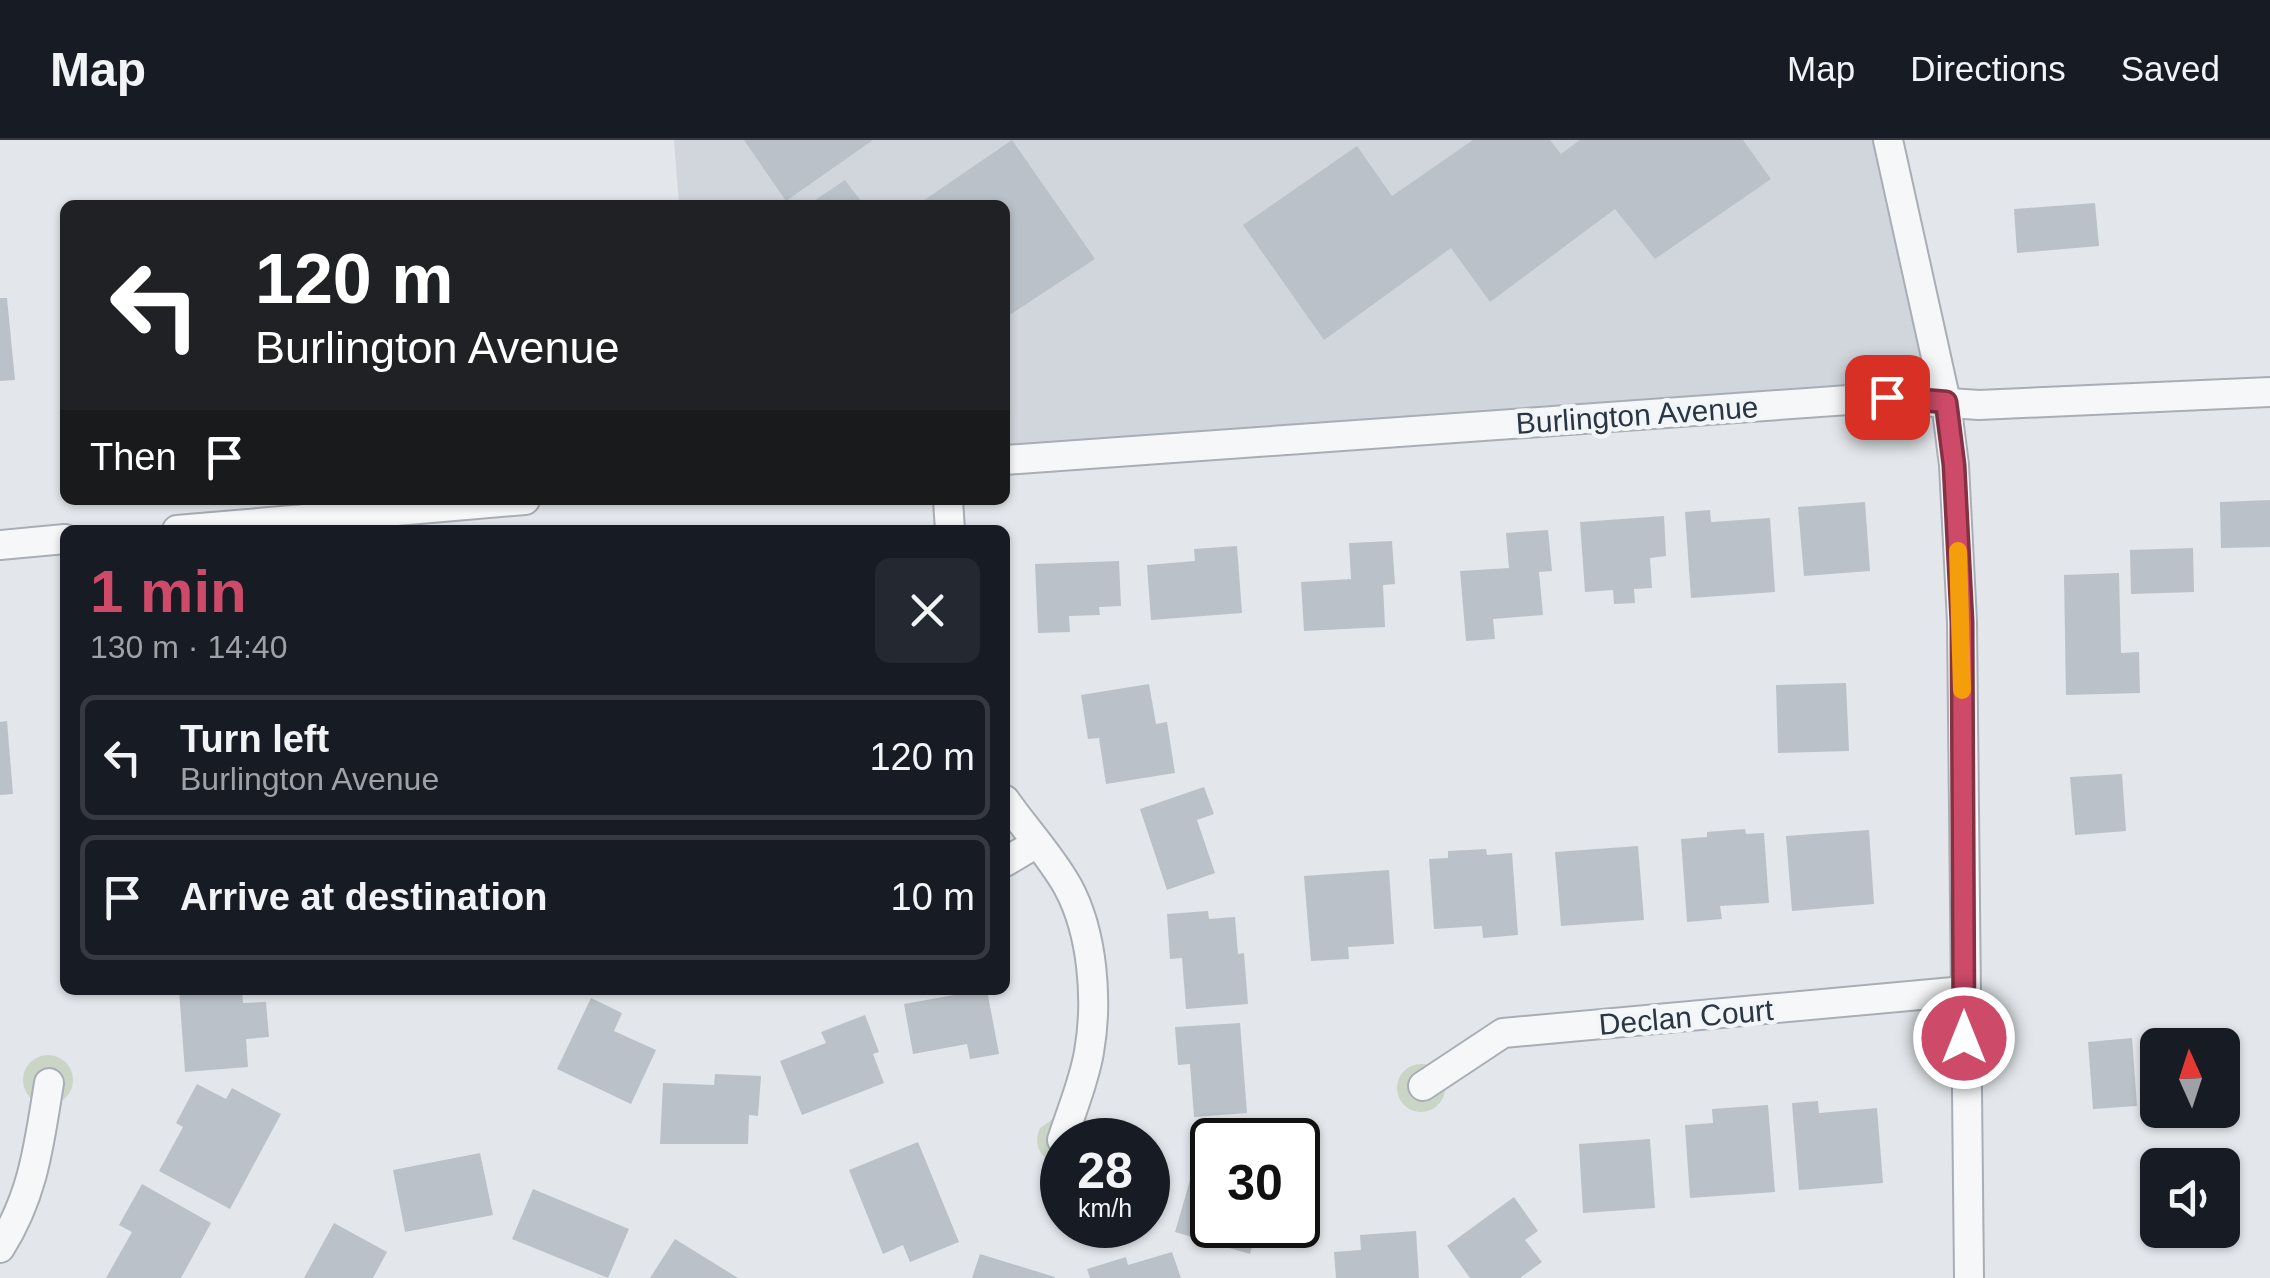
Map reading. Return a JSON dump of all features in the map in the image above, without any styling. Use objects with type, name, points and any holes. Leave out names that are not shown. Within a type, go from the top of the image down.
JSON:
[{"type":"street","points":[[1888,140],[1946,402],[1954,465],[1962,622],[1970,1278]]},
{"type":"street","name":"Burlington Avenue","points":[[1010,460],[1877,398],[1979,405],[2270,392]]},
{"type":"street","points":[[235,525],[467,505]]},
{"type":"street","points":[[0,544],[60,539]]},
{"type":"street","points":[[1010,807],[1068,888],[1083,929],[1093,997],[1089,1052],[1069,1118]]},
{"type":"street","points":[[1010,859],[1037,843]]},
{"type":"street","name":"Declan Court","points":[[1423,1086],[1503,1033],[1964,991]]},
{"type":"street","points":[[0,1248],[34,1178],[49,1083]]},
{"type":"shaded area","points":[[674,140],[1888,140],[1946,395],[1010,461],[1010,200],[679,200]]},
{"type":"green space","points":[[48,1055],[66,1062],[73,1080],[66,1098],[48,1105],[30,1098],[23,1080],[30,1062]]},
{"type":"green space","points":[[1421,1064],[1438,1071],[1445,1088],[1438,1105],[1421,1112],[1404,1105],[1397,1088],[1404,1071]]},
{"type":"building","points":[[744,140],[873,140],[787,200]]},
{"type":"building","points":[[1012,140],[1095,259],[1010,315],[1010,200],[924,200]]},
{"type":"building","points":[[1473,140],[1550,140],[1561,154],[1580,140],[1743,140],[1771,179],[1655,259],[1615,209],[1490,302],[1451,248],[1324,340],[1243,225],[1357,146],[1392,196]]},
{"type":"building","points":[[845,180],[860,200],[815,200]]},
{"type":"building","points":[[2095,203],[2099,246],[2017,253],[2014,209]]},
{"type":"building","points":[[0,298],[7,298],[15,380],[0,381]]},
{"type":"building","points":[[2270,500],[2270,547],[2221,548],[2220,502]]},
{"type":"building","points":[[1865,502],[1870,571],[1804,576],[1798,507]]},
{"type":"building","points":[[1710,510],[1711,522],[1770,518],[1775,592],[1691,598],[1685,512]]},
{"type":"building","points":[[1664,516],[1666,556],[1650,558],[1652,588],[1634,589],[1635,603],[1614,604],[1613,590],[1585,592],[1580,522]]},
{"type":"building","points":[[1548,530],[1552,571],[1539,572],[1543,615],[1493,619],[1495,639],[1466,641],[1460,571],[1509,568],[1506,533]]},
{"type":"building","points":[[1392,541],[1395,584],[1383,585],[1385,627],[1304,631],[1301,582],[1351,579],[1349,543]]},
{"type":"building","points":[[1237,546],[1242,613],[1151,620],[1147,565],[1195,561],[1194,549]]},
{"type":"building","points":[[2193,548],[2194,592],[2131,594],[2130,550]]},
{"type":"building","points":[[1119,561],[1121,606],[1099,607],[1100,615],[1069,616],[1070,632],[1038,633],[1035,564]]},
{"type":"building","points":[[2119,573],[2121,653],[2139,652],[2140,693],[2066,695],[2064,575]]},
{"type":"building","points":[[1846,683],[1849,751],[1778,753],[1776,685]]},
{"type":"building","points":[[1149,684],[1156,724],[1167,722],[1175,773],[1106,784],[1099,738],[1088,739],[1081,695]]},
{"type":"building","points":[[7,721],[13,794],[0,795],[0,722]]},
{"type":"building","points":[[2122,774],[2126,831],[2075,835],[2070,777]]},
{"type":"building","points":[[1204,787],[1214,814],[1197,820],[1215,873],[1167,890],[1140,809]]},
{"type":"building","points":[[1745,829],[1746,834],[1764,833],[1769,903],[1720,906],[1722,919],[1687,922],[1681,839]]},
{"type":"building","points":[[1869,830],[1874,904],[1792,911],[1786,836]]},
{"type":"building","points":[[1638,846],[1644,920],[1561,926],[1555,852]]},
{"type":"building","points":[[1486,849],[1487,855],[1512,853],[1518,935],[1483,938],[1482,926],[1434,929],[1429,859],[1448,858],[1448,851]]},
{"type":"building","points":[[1389,870],[1394,944],[1348,947],[1349,959],[1311,961],[1304,876]]},
{"type":"building","points":[[1208,911],[1209,919],[1235,917],[1238,954],[1244,953],[1248,1004],[1186,1009],[1182,958],[1170,959],[1167,914]]},
{"type":"building","points":[[179,995],[242,995],[243,1003],[266,1002],[269,1037],[246,1039],[248,1067],[185,1072]]},
{"type":"building","points":[[954,995],[988,995],[999,1054],[970,1059],[967,1044],[913,1054],[904,1004]]},
{"type":"building","points":[[591,998],[622,1013],[614,1031],[656,1050],[631,1104],[557,1069]]},
{"type":"building","points":[[865,1015],[879,1052],[873,1054],[884,1083],[802,1115],[780,1061],[826,1043],[821,1032]]},
{"type":"building","points":[[1240,1023],[1247,1113],[1194,1117],[1190,1064],[1178,1065],[1175,1027]]},
{"type":"building","points":[[2132,1038],[2137,1106],[2093,1109],[2088,1042]]},
{"type":"building","points":[[715,1074],[761,1076],[758,1116],[749,1115],[748,1144],[660,1144],[663,1083],[714,1085]]},
{"type":"building","points":[[197,1084],[226,1099],[232,1088],[281,1114],[230,1209],[159,1171],[183,1127],[176,1123]]},
{"type":"building","points":[[1818,1101],[1819,1113],[1877,1108],[1883,1183],[1799,1190],[1792,1103]]},
{"type":"building","points":[[1768,1105],[1775,1192],[1690,1198],[1685,1125],[1713,1123],[1712,1109]]},
{"type":"building","points":[[1650,1139],[1655,1208],[1583,1213],[1579,1144]]},
{"type":"building","points":[[918,1142],[959,1242],[910,1262],[903,1245],[883,1254],[849,1170]]},
{"type":"building","points":[[480,1153],[493,1215],[405,1232],[393,1170]]},
{"type":"building","points":[[1190,1180],[1190,1236],[1175,1232]]},
{"type":"building","points":[[142,1184],[211,1223],[181,1278],[106,1278],[132,1232],[119,1225]]},
{"type":"building","points":[[533,1189],[629,1229],[608,1278],[512,1239]]},
{"type":"building","points":[[1514,1197],[1538,1231],[1525,1240],[1542,1262],[1520,1278],[1470,1278],[1447,1246]]},
{"type":"building","points":[[334,1223],[387,1252],[373,1278],[304,1278]]},
{"type":"building","points":[[1416,1231],[1419,1278],[1336,1278],[1334,1252],[1361,1250],[1360,1235]]},
{"type":"building","points":[[675,1239],[738,1278],[650,1278]]},
{"type":"building","points":[[1230,1248],[1252,1248],[1250,1254]]},
{"type":"building","points":[[1172,1252],[1181,1278],[1090,1278],[1087,1269],[1126,1257],[1128,1265]]},
{"type":"building","points":[[980,1254],[1055,1277],[1055,1278],[972,1278]]},
{"type":"slow traffic","points":[[1958,551],[1962,690]]},
{"type":"route","points":[[1887,397],[1946,402],[1954,465],[1962,622],[1964,1038]]}]
